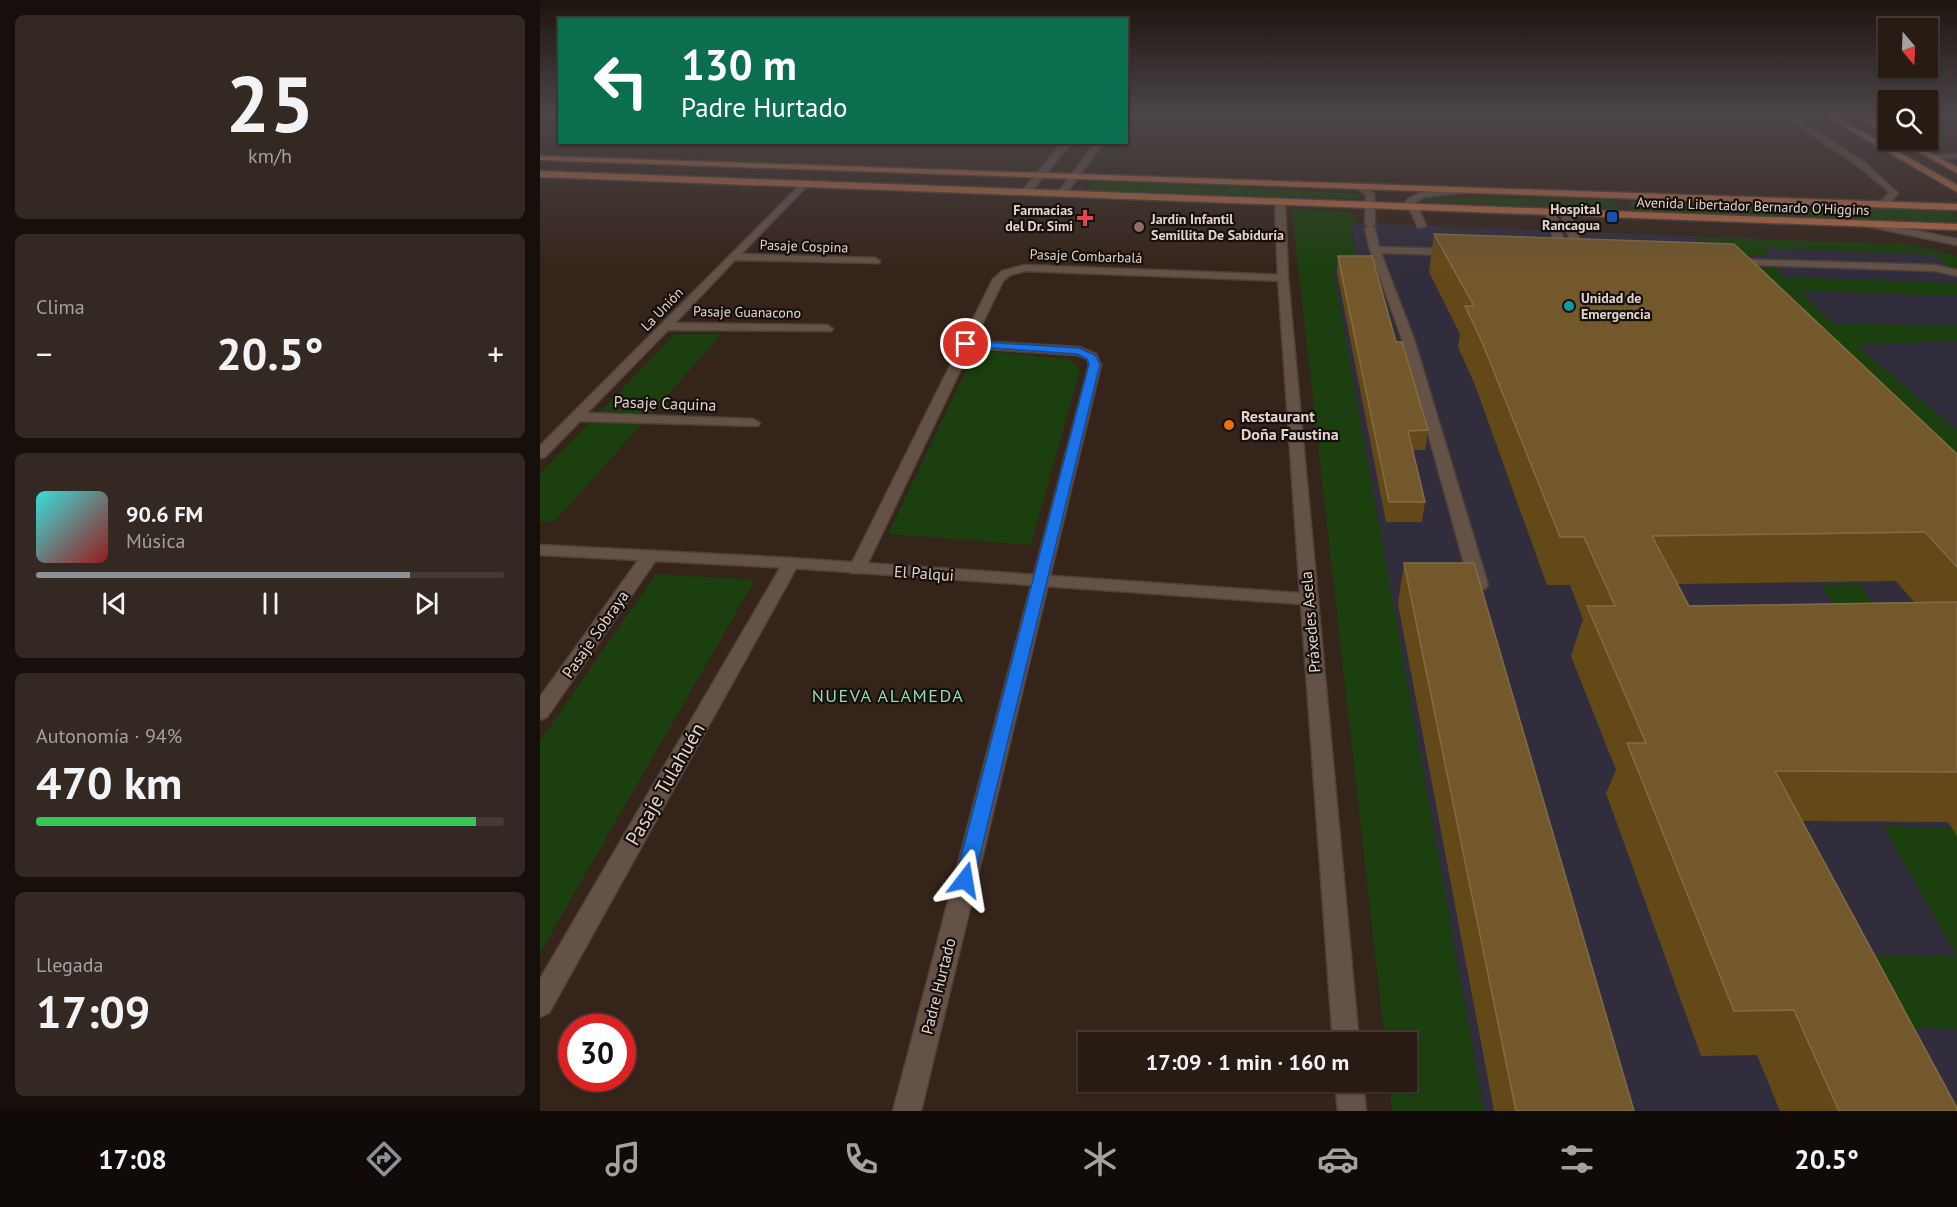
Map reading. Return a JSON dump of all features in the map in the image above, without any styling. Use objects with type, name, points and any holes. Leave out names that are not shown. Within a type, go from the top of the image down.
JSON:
[{"type":"main road","name":"Avenida Libertador Bernardo O'Higgins","points":[[771,166],[1957,207]]},
{"type":"main road","points":[[1916,166],[1957,189]]},
{"type":"main road","name":"Avenida Libertador Bernardo O'Higgins","points":[[540,174],[1957,227]]},
{"type":"street","points":[[1026,192],[1048,166]]},
{"type":"street","points":[[1062,193],[1082,166]]},
{"type":"street","points":[[1863,166],[1894,193],[1882,206]]},
{"type":"street","name":"La Unión","points":[[540,454],[804,184]]},
{"type":"street","points":[[1359,186],[1370,194],[1370,226],[1375,250],[1408,339],[1484,602]]},
{"type":"street","points":[[1424,251],[1421,228],[1411,201],[1414,198],[1457,191]]},
{"type":"street","name":"Práxedes Asela","points":[[1280,201],[1283,278],[1308,599],[1345,1032]]},
{"type":"street","points":[[1550,212],[1564,256]]},
{"type":"street","points":[[1553,256],[1587,257],[1565,212]]},
{"type":"street","points":[[1868,223],[1957,242]]},
{"type":"street","points":[[1375,250],[1459,252]]},
{"type":"street","name":"Pasaje Cospina","points":[[733,257],[875,261]]},
{"type":"street","points":[[1716,261],[1935,268],[1957,273]]},
{"type":"street","name":"Pasaje Combarbalá","points":[[857,569],[998,279],[1014,270],[1025,268],[1283,278]]},
{"type":"street","name":"Pasaje Guanacono","points":[[666,326],[827,329]]},
{"type":"street","name":"Padre Hurtado","points":[[907,1111],[1095,364],[1092,357],[1079,351],[966,344]]},
{"type":"street","name":"Pasaje Caquina","points":[[576,417],[753,423]]},
{"type":"street","name":"El Palqui","points":[[540,550],[791,563],[1308,599]]},
{"type":"street","name":"Pasaje Sobraya","points":[[540,712],[650,556]]},
{"type":"street","name":"Pasaje Tulahuén","points":[[540,1004],[791,563]]},
{"type":"street","points":[[1350,1092],[1352,1111]]},
{"type":"shaded area","points":[[1351,223],[1906,244],[1957,256],[1957,1111],[1484,1111],[1332,267],[1358,267]]},
{"type":"green space","points":[[1093,182],[1246,187],[1355,194],[1361,196],[1362,199],[1087,190]]},
{"type":"green space","points":[[1422,197],[1613,200],[1619,210],[1416,201]]},
{"type":"green space","points":[[1627,201],[1949,211],[1957,218],[1957,222],[1633,211]]},
{"type":"green space","points":[[1300,209],[1348,212],[1354,215],[1357,224],[1351,224],[1351,228],[1358,267],[1333,268],[1484,1111],[1392,1111],[1390,1092],[1417,1092],[1417,1032],[1384,1032],[1292,212]]},
{"type":"green space","points":[[1694,237],[1906,244],[1957,256],[1957,267],[1951,268],[1933,255],[1766,248],[1769,255],[1724,256]]},
{"type":"green space","points":[[1750,266],[1778,268],[1783,277],[1957,283],[1957,296],[1801,291],[1833,323],[1957,326],[1957,341],[1856,345],[1957,430],[1957,529]]},
{"type":"green space","points":[[675,334],[722,334],[555,521],[540,522],[540,474]]},
{"type":"green space","points":[[976,350],[1068,359],[1080,369],[1031,545],[888,534]]},
{"type":"green space","points":[[656,574],[755,580],[540,953],[540,741]]},
{"type":"green space","points":[[1859,584],[1882,616],[1842,616],[1820,585]]},
{"type":"green space","points":[[1883,826],[1957,828],[1957,1029],[1900,1027],[1862,955],[1956,955]]},
{"type":"building","points":[[1434,234],[1734,244],[1957,454],[1957,567],[1925,532],[1652,536],[1689,606],[1957,602],[1957,772],[1775,771],[1957,1111],[1839,1111],[1794,1010],[1734,1011],[1627,743],[1646,743],[1587,606],[1615,606],[1584,537],[1560,537],[1482,342],[1465,306],[1474,306]]},
{"type":"building","points":[[1338,256],[1372,256],[1396,342],[1402,342],[1428,430],[1408,431],[1425,502],[1389,502]]},
{"type":"building","points":[[1404,563],[1474,563],[1634,1111],[1516,1111]]},
{"type":"place","name":"Hospital Rancagua","points":[[1612,217]]},
{"type":"place","name":"Farmacias del Dr. Simi","points":[[1085,218]]},
{"type":"place","name":"Jardín Infantil Semillita De Sabiduría","points":[[1139,227]]},
{"type":"place","name":"Unidad de Emergencia","points":[[1569,306]]},
{"type":"place","name":"Restaurant Doña Faustina","points":[[1229,425]]},
{"type":"district","name":"NUEVA ALAMEDA","points":[[888,695]]},
{"type":"route","points":[[965,880],[1095,364],[1092,357],[1079,351],[966,344]]}]
